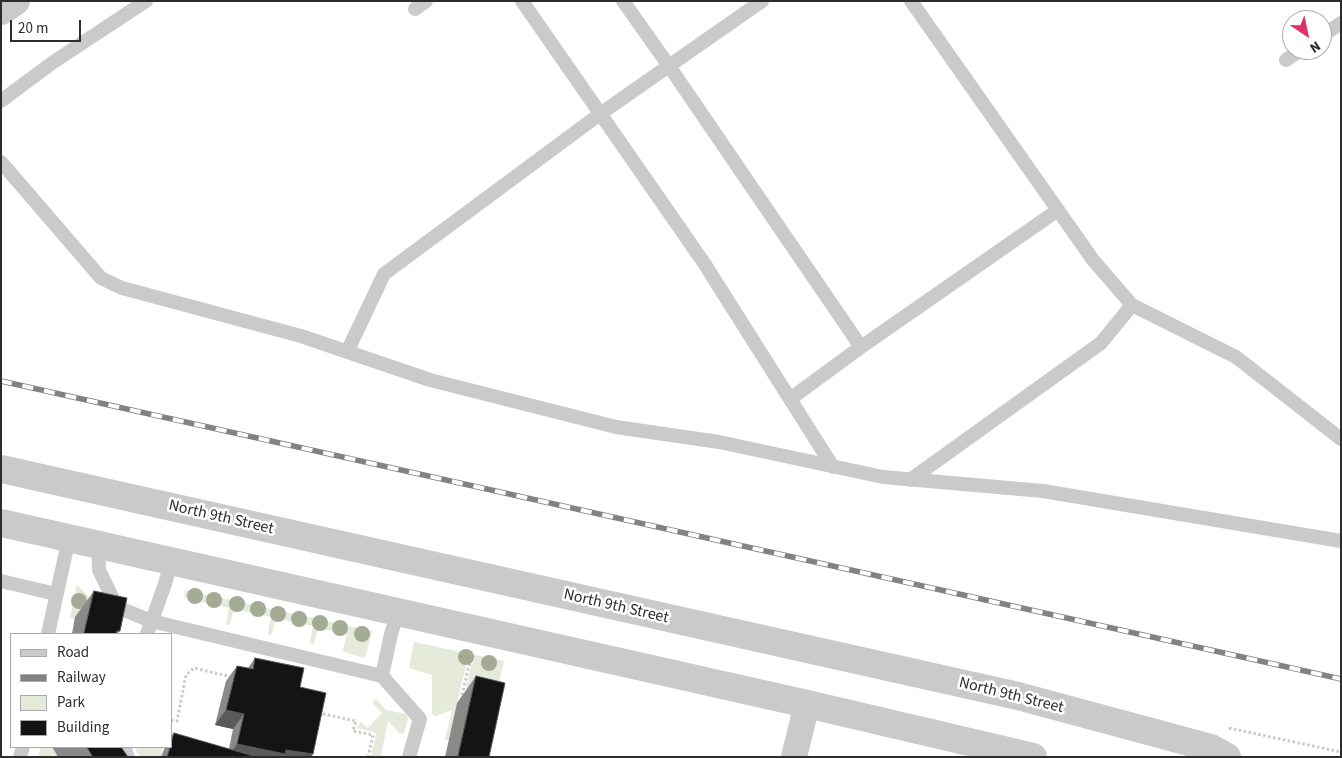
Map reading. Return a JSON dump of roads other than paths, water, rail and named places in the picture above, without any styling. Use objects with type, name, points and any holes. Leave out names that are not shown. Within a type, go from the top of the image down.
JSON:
[{"type":"street","points":[[1,11],[16,1]]},
{"type":"street","name":"North 9th Street","points":[[1,469],[1018,696],[1211,748],[1227,757]]},
{"type":"street","points":[[1,523],[807,704],[1033,757]]},
{"type":"street","points":[[794,757],[807,704]]},
{"type":"lane","points":[[1,101],[52,63],[146,1]]},
{"type":"lane","points":[[522,1],[704,263],[833,467]]},
{"type":"lane","points":[[623,1],[861,347]]},
{"type":"lane","points":[[347,352],[384,274],[600,114],[762,1]]},
{"type":"lane","points":[[911,1],[1092,260],[1132,305],[1236,357],[1341,439]]},
{"type":"lane","points":[[1,162],[101,278],[122,288],[301,336],[430,380],[616,427],[719,442],[883,477],[1043,490],[1341,542]]},
{"type":"lane","points":[[790,398],[1058,210]]},
{"type":"lane","points":[[910,480],[1101,343],[1132,305]]},
{"type":"lane","points":[[48,633],[69,538]]},
{"type":"lane","points":[[98,545],[99,570],[117,607],[149,627],[382,676],[420,719],[410,757]]},
{"type":"lane","points":[[149,627],[171,562]]},
{"type":"lane","points":[[1,581],[56,594]]},
{"type":"lane","points":[[382,676],[398,612]]},
{"type":"railway","points":[[1,381],[1341,679]]}]
